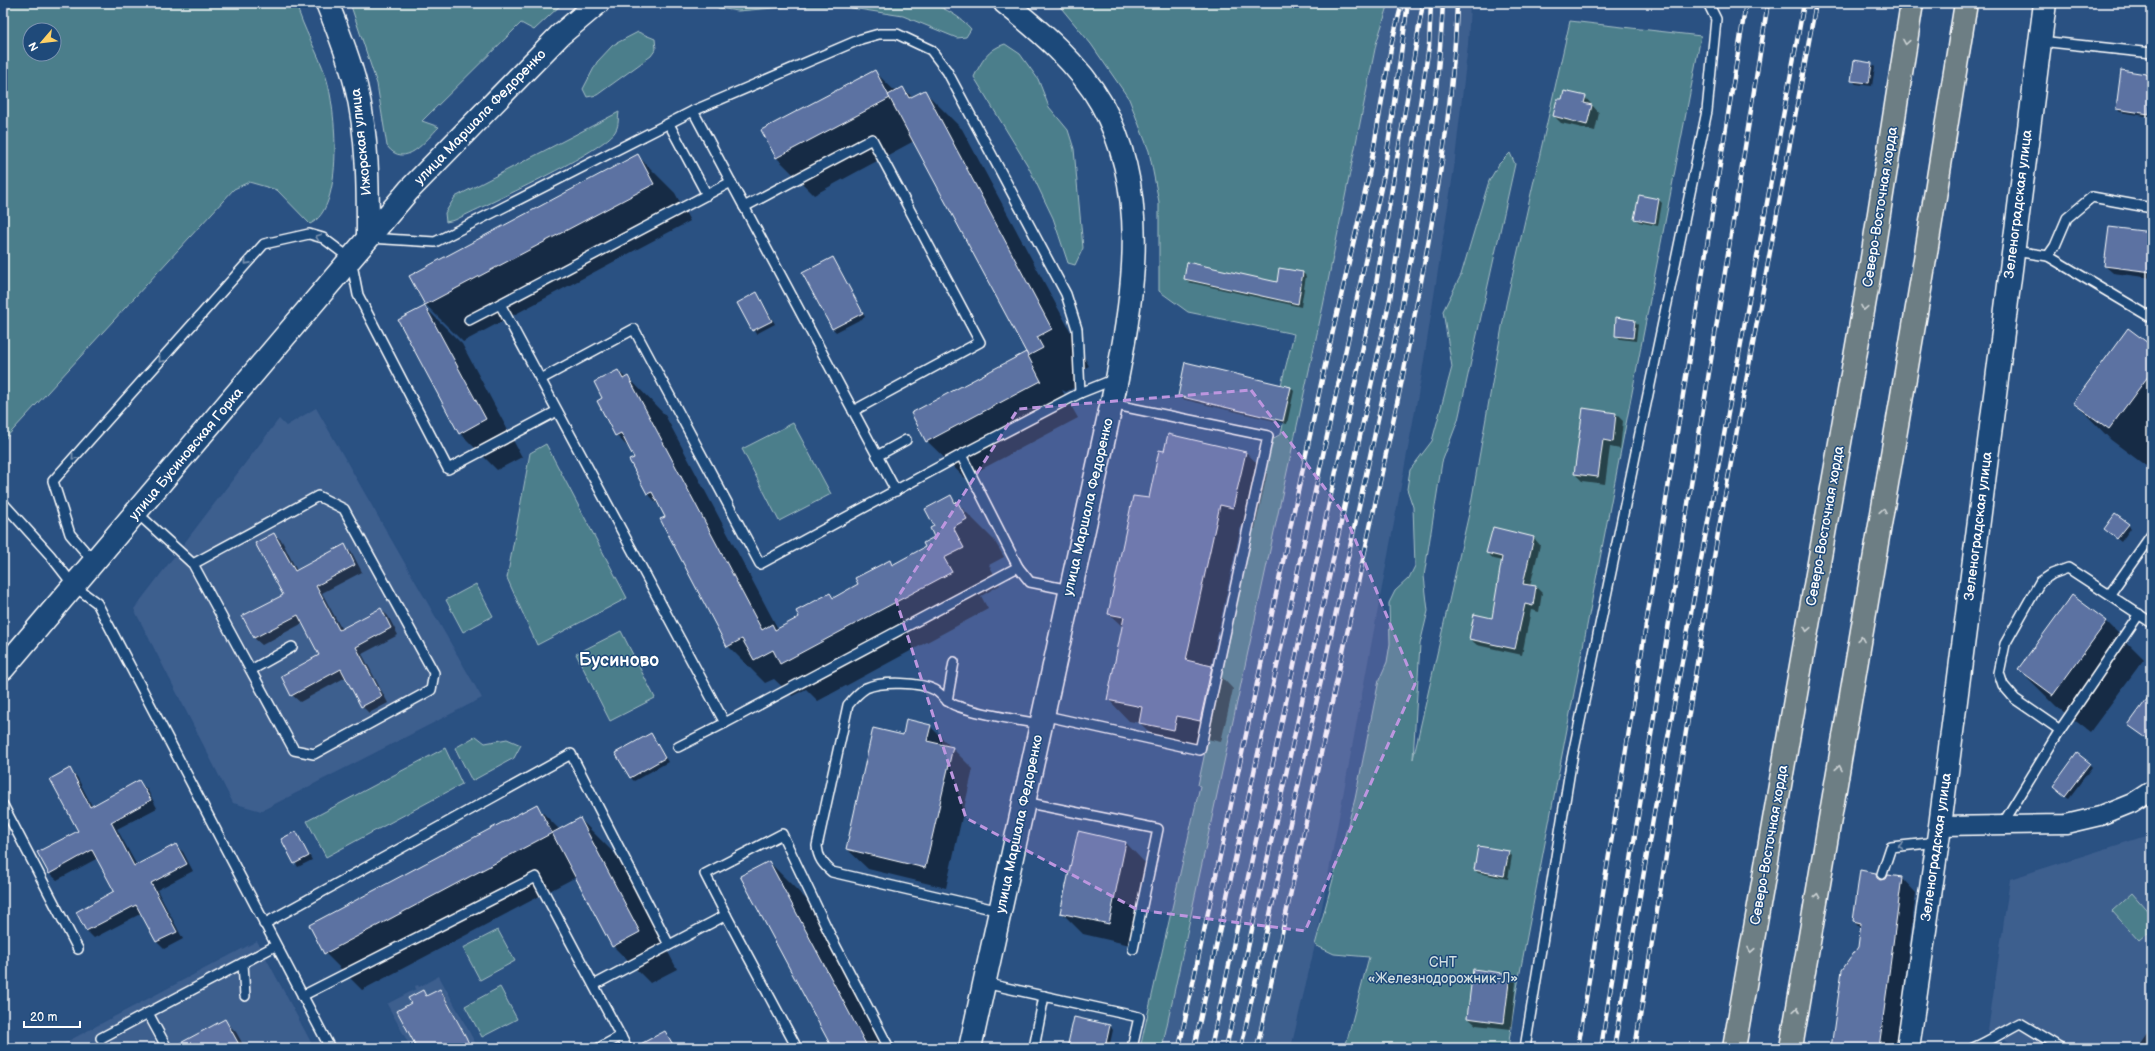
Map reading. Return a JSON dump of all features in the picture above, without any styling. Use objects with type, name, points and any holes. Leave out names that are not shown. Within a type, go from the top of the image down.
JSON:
[{"type":"main road","name":"Северо-Восточная хорда","points":[[1734,1048],[1868,285],[1912,3]]},
{"type":"main road","points":[[1791,1048],[1920,292],[1966,3]]},
{"type":"street","name":"Ижорская улица","points":[[327,3],[348,59],[361,111],[368,185],[368,238]]},
{"type":"street","name":"улица Маршала Федоренко","points":[[368,238],[430,167],[560,35],[598,3]]},
{"type":"street","name":"улица Маршала Федоренко","points":[[970,1048],[1117,379],[1134,279],[1132,204],[1119,144],[1101,103],[1088,85],[1047,39],[1005,3]]},
{"type":"street","name":"Зеленоградская улица","points":[[1911,1047],[2012,250],[2045,3]]},
{"type":"street","name":"улица Бусиновская Горка","points":[[3,669],[368,238]]},
{"type":"street","points":[[1939,834],[2002,825],[2066,824],[2100,816],[2132,803],[2152,790]]},
{"type":"lane","points":[[1525,1048],[1572,764],[1706,111],[1716,19],[1708,3]]},
{"type":"lane","points":[[368,238],[435,242],[693,111],[861,39],[879,34],[896,34],[931,50],[947,71],[1066,294],[1077,329],[1080,393]]},
{"type":"lane","points":[[2040,41],[2152,53]]},
{"type":"lane","points":[[693,111],[896,491]]},
{"type":"lane","points":[[669,124],[707,195]]},
{"type":"lane","points":[[744,207],[872,139],[980,342],[853,411]]},
{"type":"lane","points":[[469,320],[730,182]]},
{"type":"lane","points":[[2048,256],[2055,246],[2067,218],[2092,198],[2152,208]]},
{"type":"lane","points":[[94,562],[70,534],[52,481],[264,244],[309,234],[323,238],[350,259],[358,296],[448,469],[557,411]]},
{"type":"lane","points":[[2012,250],[2048,256],[2152,318]]},
{"type":"lane","points":[[500,304],[725,723]]},
{"type":"lane","points":[[541,379],[634,329],[760,564],[961,455],[1080,393],[1117,379]]},
{"type":"lane","points":[[1000,911],[832,872],[822,864],[818,856],[817,846],[848,705],[866,688],[890,683],[924,687],[936,690],[947,702],[988,715],[1042,720],[1200,750],[1268,436],[1111,404]]},
{"type":"lane","points":[[877,456],[906,440]]},
{"type":"lane","points":[[961,455],[1018,567],[1030,582],[1070,590]]},
{"type":"lane","points":[[136,512],[193,564],[294,750],[314,754],[432,690],[434,673],[344,509],[318,496],[193,564]]},
{"type":"lane","points":[[3,503],[50,555],[74,586],[97,603],[275,946],[330,1048]]},
{"type":"lane","points":[[2110,594],[2152,534]]},
{"type":"lane","points":[[678,747],[1018,567]]},
{"type":"lane","points":[[2060,730],[2015,699],[2003,685],[1999,673],[2005,644],[2040,582],[2052,574],[2068,568],[2110,594],[2152,623]]},
{"type":"lane","points":[[2002,825],[2060,730],[2139,614]]},
{"type":"lane","points":[[251,670],[292,647]]},
{"type":"lane","points":[[947,702],[954,662]]},
{"type":"lane","points":[[264,924],[571,754],[669,945]]},
{"type":"lane","points":[[1024,802],[1158,829],[1133,949]]},
{"type":"lane","points":[[3,804],[78,949]]},
{"type":"lane","points":[[797,1048],[705,874],[782,834],[834,941],[889,1048]]},
{"type":"lane","points":[[1882,874],[1891,847],[1939,834]]},
{"type":"lane","points":[[302,996],[536,876],[627,1048]]},
{"type":"lane","points":[[594,985],[726,915]]},
{"type":"lane","points":[[101,1038],[275,946]]},
{"type":"lane","points":[[243,963],[245,996]]},
{"type":"lane","points":[[984,983],[1139,1017],[1132,1048]]},
{"type":"lane","points":[[1034,1048],[1044,996]]},
{"type":"lane","points":[[148,1013],[166,1048]]},
{"type":"lane","points":[[1973,1048],[1991,1041],[1996,1035],[2020,1023],[2061,1048]]},
{"type":"lane","points":[[599,1048],[621,1036]]},
{"type":"highlighted area","points":[[1251,390],[1345,515],[1415,684],[1305,931],[1138,910],[966,818],[896,600],[1018,409]]},
{"type":"shaded area","points":[[1389,3],[1470,3],[1468,45],[1454,168],[1421,379],[1315,945],[1291,1048],[1162,1048],[1323,306],[1376,44]]},
{"type":"shaded area","points":[[316,408],[482,698],[261,811],[233,803],[134,609],[279,419],[286,426]]},
{"type":"shaded area","points":[[2152,834],[2152,1048],[2021,1048],[1988,1031],[2010,879]]},
{"type":"shaded area","points":[[257,941],[314,1048],[55,1048]]},
{"type":"shaded area","points":[[439,976],[478,1048],[411,1048],[387,1004],[416,989],[415,986],[418,985],[419,987]]},
{"type":"green space","points":[[3,3],[296,3],[326,77],[330,92],[335,133],[335,156],[329,199],[321,214],[310,224],[277,190],[249,182],[234,189],[3,441]]},
{"type":"green space","points":[[350,3],[563,3],[534,30],[521,23],[422,121],[439,127],[422,145],[408,154],[401,155],[394,153],[387,146],[377,84]]},
{"type":"green space","points":[[719,3],[931,3],[953,14],[971,29],[966,37],[957,38],[903,16],[845,7],[786,7],[738,11],[718,8],[716,6]]},
{"type":"green space","points":[[1057,3],[1389,3],[1376,44],[1323,306],[1162,1048],[1140,1048],[1200,786],[1198,785],[1272,439],[1281,434],[1291,387],[1281,385],[1294,334],[1188,312],[1159,291],[1159,202],[1149,151],[1129,99],[1091,44]]},
{"type":"green space","name":"СНТ «Железнодорожник-Л»","points":[[1570,21],[1701,36],[1516,993],[1508,1048],[1345,1048],[1369,957],[1334,954],[1315,945],[1355,799],[1379,680],[1387,662],[1390,644],[1389,603],[1395,591],[1409,578],[1415,566],[1413,507],[1407,489],[1410,470],[1432,441],[1452,367],[1443,311],[1461,275],[1489,181],[1499,164],[1510,153],[1515,164],[1458,420],[1442,462],[1424,576],[1428,611],[1420,644],[1413,759],[1470,509],[1506,304]]},
{"type":"green space","points":[[638,32],[655,39],[656,49],[651,56],[597,95],[587,97],[583,89],[597,62],[613,45]]},
{"type":"green space","points":[[1005,44],[1020,54],[1038,79],[1049,107],[1068,130],[1074,149],[1083,248],[1075,265],[1068,263],[1053,218],[1028,166],[974,77],[982,61],[994,49]]},
{"type":"green space","points":[[619,112],[616,130],[608,139],[591,151],[542,178],[455,220],[446,222],[445,213],[455,197]]},
{"type":"green space","points":[[793,423],[831,494],[779,521],[742,449]]},
{"type":"green space","points":[[546,444],[627,598],[537,645],[507,578],[530,453]]},
{"type":"green space","points":[[476,584],[493,616],[463,632],[446,600]]},
{"type":"green space","points":[[621,631],[655,698],[610,721],[576,654]]},
{"type":"green space","points":[[476,736],[485,743],[507,739],[521,745],[514,758],[472,781],[455,748]]},
{"type":"green space","points":[[445,748],[462,784],[326,857],[307,821]]},
{"type":"green space","points":[[2132,893],[2152,916],[2152,930],[2139,941],[2112,911]]},
{"type":"green space","points":[[498,930],[515,961],[480,980],[463,948]]},
{"type":"green space","points":[[500,987],[517,1019],[482,1037],[465,1006]]},
{"type":"building","points":[[1854,60],[1872,63],[1869,83],[1851,81]]},
{"type":"building","points":[[875,70],[890,98],[776,158],[761,130]]},
{"type":"building","points":[[2121,70],[2152,75],[2149,114],[2116,109]]},
{"type":"building","points":[[903,87],[909,98],[925,90],[1052,329],[1037,337],[1043,348],[1028,356],[888,95]]},
{"type":"building","points":[[1564,91],[1586,96],[1584,103],[1592,105],[1587,125],[1553,116],[1557,99],[1562,99]]},
{"type":"building","points":[[638,154],[654,184],[425,305],[409,276]]},
{"type":"building","points":[[1639,195],[1659,199],[1655,223],[1634,219]]},
{"type":"building","points":[[2109,227],[2152,232],[2152,272],[2104,266]]},
{"type":"building","points":[[833,257],[863,313],[832,329],[802,273]]},
{"type":"building","points":[[1187,262],[1277,282],[1279,268],[1303,272],[1298,304],[1184,279]]},
{"type":"building","points":[[757,292],[772,321],[752,331],[737,303]]},
{"type":"building","points":[[425,306],[486,419],[459,434],[398,320]]},
{"type":"building","points":[[1616,317],[1635,320],[1633,338],[1615,336]]},
{"type":"building","points":[[2128,328],[2152,346],[2152,371],[2109,429],[2073,403]]},
{"type":"building","points":[[1026,352],[1041,381],[926,442],[911,413]]},
{"type":"building","points":[[1185,362],[1291,387],[1283,421],[1178,396]]},
{"type":"building","points":[[618,370],[623,379],[628,376],[762,630],[772,624],[775,630],[799,617],[796,611],[830,593],[833,598],[858,584],[855,578],[890,560],[892,565],[925,547],[923,543],[934,537],[930,528],[934,526],[925,509],[951,495],[955,503],[957,501],[967,519],[953,527],[964,548],[944,558],[952,572],[780,664],[773,650],[754,660],[742,639],[727,647],[660,519],[665,517],[652,492],[647,494],[629,460],[634,458],[621,433],[615,436],[597,401],[602,398],[594,382]]},
{"type":"building","points":[[1583,408],[1616,413],[1613,442],[1603,440],[1598,477],[1574,474]]},
{"type":"building","points":[[1168,434],[1246,452],[1233,508],[1220,505],[1186,660],[1212,666],[1200,721],[1177,716],[1174,730],[1139,723],[1142,707],[1107,700],[1124,617],[1108,614],[1133,496],[1149,498],[1159,450],[1164,451]]},
{"type":"building","points":[[2115,514],[2129,524],[2117,539],[2104,529]]},
{"type":"building","points":[[1493,527],[1534,537],[1523,584],[1536,586],[1533,606],[1525,604],[1515,649],[1469,639],[1474,614],[1492,618],[1502,557],[1486,553]]},
{"type":"building","points":[[274,533],[295,571],[345,544],[355,565],[316,586],[339,630],[381,608],[391,628],[356,647],[382,696],[361,707],[341,669],[291,696],[281,676],[319,655],[298,615],[254,638],[242,616],[283,595],[255,543]]},
{"type":"building","points":[[2072,595],[2107,621],[2053,695],[2018,669]]},
{"type":"building","points":[[2152,692],[2152,742],[2128,725]]},
{"type":"building","points":[[906,719],[931,725],[927,741],[953,747],[925,868],[846,849],[873,728],[903,735]]},
{"type":"building","points":[[651,733],[665,758],[630,778],[615,753]]},
{"type":"building","points":[[2077,753],[2090,763],[2065,796],[2053,786]]},
{"type":"building","points":[[70,768],[90,807],[139,780],[151,800],[111,822],[134,866],[176,844],[187,864],[151,883],[177,932],[156,942],[136,905],[86,931],[76,912],[114,891],[92,850],[49,874],[37,852],[78,831],[50,779]]},
{"type":"building","points":[[537,804],[552,833],[324,954],[309,925]]},
{"type":"building","points":[[580,818],[640,932],[612,947],[552,833]]},
{"type":"building","points":[[296,831],[309,856],[294,864],[281,839]]},
{"type":"building","points":[[1078,831],[1126,842],[1109,924],[1060,913]]},
{"type":"building","points":[[1478,846],[1509,851],[1504,876],[1474,870]]},
{"type":"building","points":[[769,861],[868,1048],[832,1048],[740,876]]},
{"type":"building","points":[[1860,870],[1876,873],[1877,878],[1880,880],[1886,879],[1888,875],[1902,877],[1879,1048],[1831,1048],[1842,970],[1858,947],[1861,923],[1853,921]]},
{"type":"building","points":[[1473,969],[1510,974],[1504,1023],[1467,1018]]},
{"type":"building","points":[[440,989],[471,1048],[417,1048],[397,1011],[411,1003],[408,998],[423,990],[426,996]]},
{"type":"building","points":[[1074,1017],[1110,1025],[1105,1048],[1067,1048]]},
{"type":"building","points":[[225,1019],[241,1048],[173,1048],[173,1047]]},
{"type":"building","points":[[665,1031],[675,1048],[633,1048]]},
{"type":"railway","points":[[1179,1048],[1324,370],[1369,175],[1392,42],[1402,3]]},
{"type":"railway","points":[[1194,1048],[1384,174],[1408,3]]},
{"type":"railway","points":[[1211,1048],[1374,296],[1423,3]]},
{"type":"railway","points":[[1226,1048],[1390,299],[1429,46],[1431,3]]},
{"type":"railway","points":[[1241,1048],[1384,392],[1410,263],[1431,133],[1443,3]]},
{"type":"railway","points":[[1257,1048],[1402,380],[1429,239],[1450,98],[1457,3]]},
{"type":"railway","points":[[1578,1048],[1746,3]]},
{"type":"railway","points":[[1601,1048],[1768,3]]},
{"type":"railway","points":[[1614,1048],[1654,813],[1804,3]]},
{"type":"railway","points":[[1635,1048],[1718,533],[1816,3]]},
{"type":"district","name":"Бусиново","points":[[619,660]]}]
